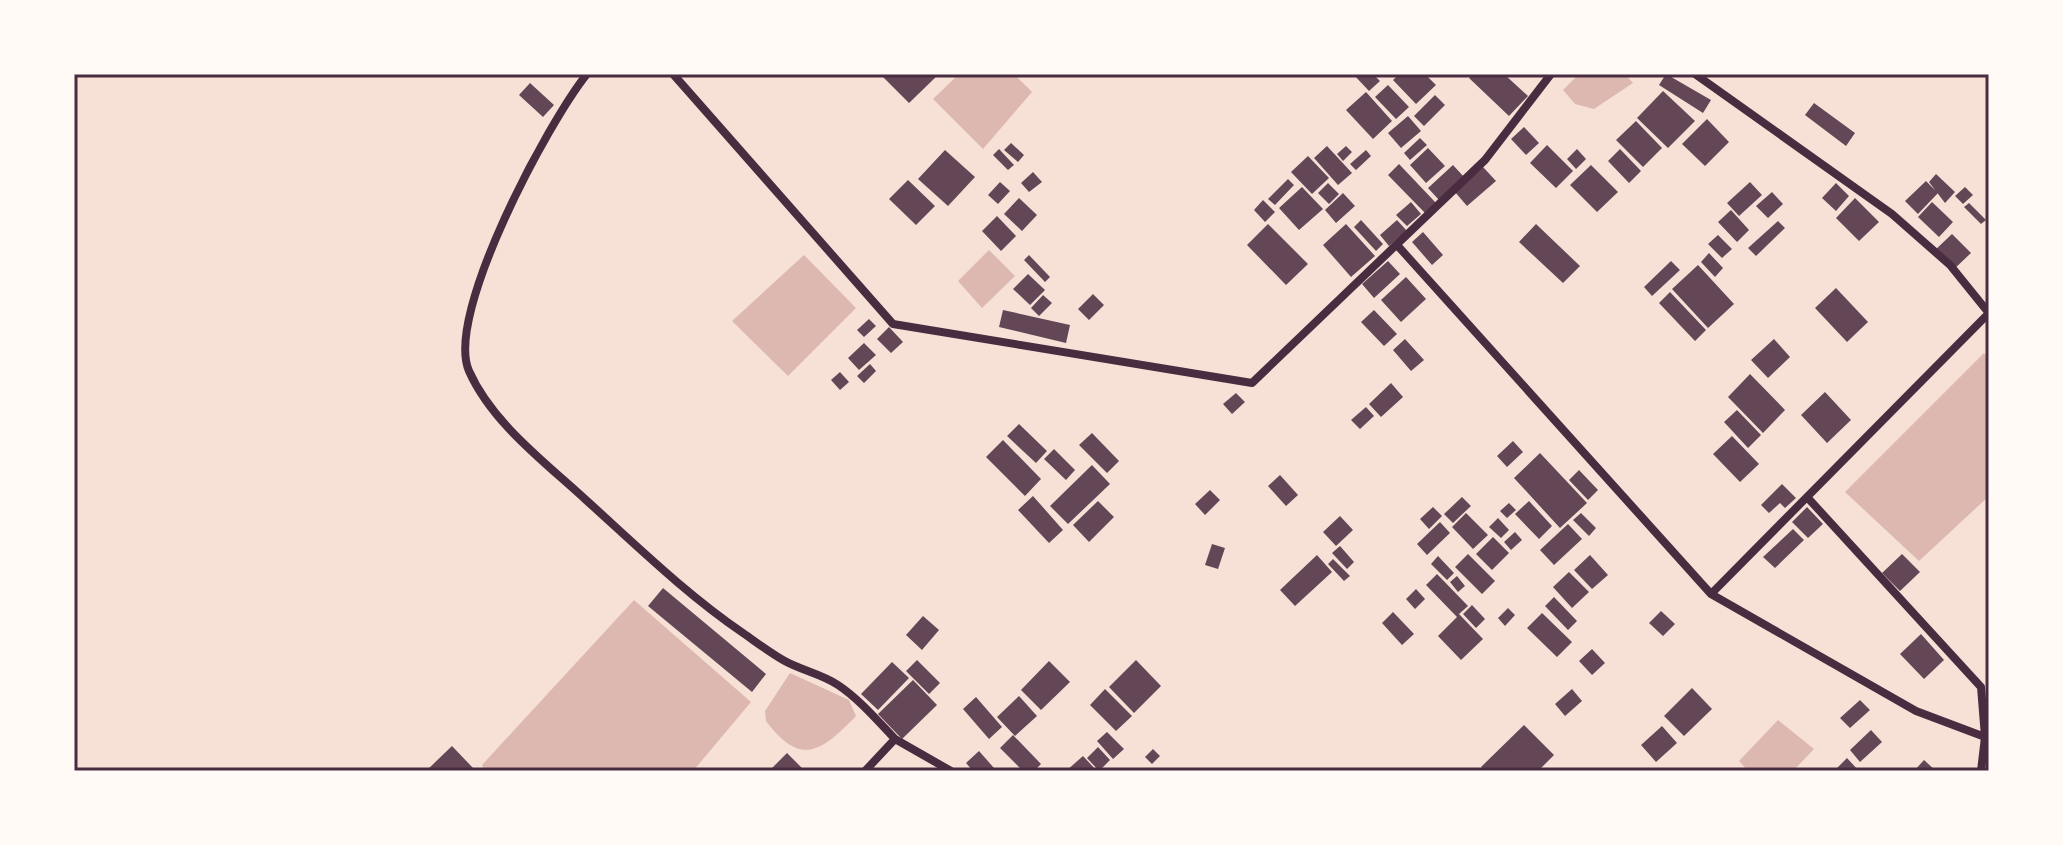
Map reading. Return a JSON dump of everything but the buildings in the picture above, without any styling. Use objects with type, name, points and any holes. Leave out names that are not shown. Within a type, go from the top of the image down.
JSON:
[{"type":"street","points":[[587,74],[562,104],[524,175],[494,248],[464,338],[468,370],[497,412],[528,447],[708,609],[783,660],[837,684],[895,739],[951,771]]},
{"type":"street","points":[[673,74],[893,324],[1252,383],[1485,160],[1551,74]]},
{"type":"street","points":[[1695,74],[1892,214],[1950,265],[1988,313],[1711,594]]},
{"type":"street","points":[[1397,245],[1711,594],[1916,711],[1985,737]]},
{"type":"street","points":[[1807,497],[1981,687],[1985,737],[1981,771]]},
{"type":"street","points":[[865,771],[895,739]]},
{"type":"shaded area","points":[[959,74],[1014,74],[1032,92],[983,149],[933,99]]},
{"type":"shaded area","points":[[1579,74],[1625,74],[1633,83],[1594,109],[1575,104],[1563,90]]},
{"type":"shaded area","points":[[989,250],[1015,276],[982,308],[958,281]]},
{"type":"shaded area","points":[[804,255],[856,308],[788,376],[732,321]]},
{"type":"shaded area","points":[[1984,353],[1989,359],[1989,496],[1919,561],[1845,492]]},
{"type":"shaded area","points":[[634,600],[751,702],[693,771],[485,771],[482,765]]},
{"type":"shaded area","points":[[790,673],[849,700],[856,716],[833,738],[811,749],[790,745],[766,721],[765,711]]},
{"type":"shaded area","points":[[1778,720],[1814,749],[1793,771],[1748,771],[1739,761]]}]
